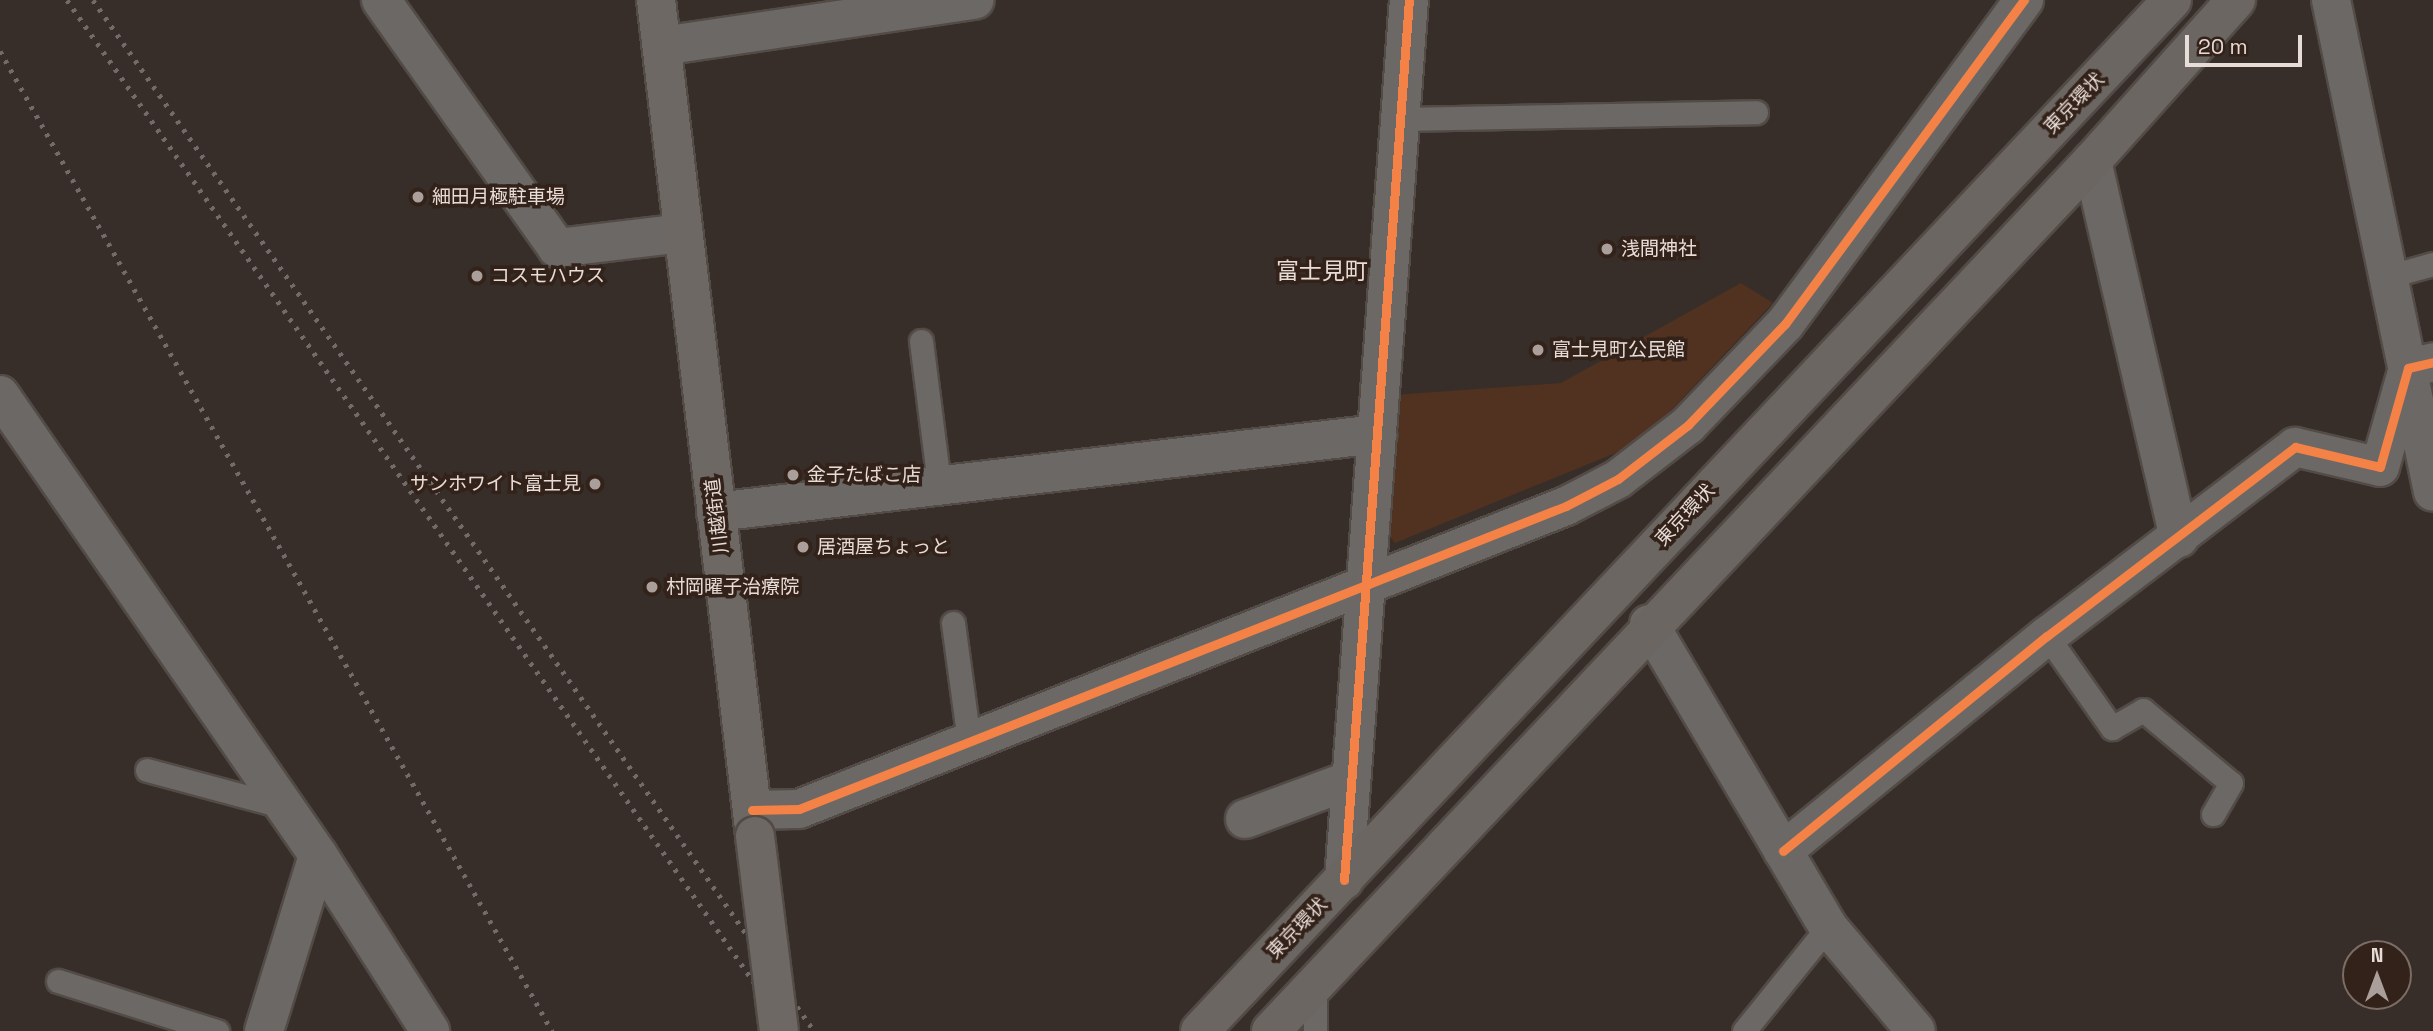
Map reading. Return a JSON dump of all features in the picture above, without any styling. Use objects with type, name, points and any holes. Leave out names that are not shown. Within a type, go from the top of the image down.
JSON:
[{"type":"highway","name":"東京環状","points":[[1200,1031],[2172,0]]},
{"type":"highway","points":[[1271,1031],[1649,624],[2092,161],[2236,0]]},
{"type":"main road","name":"川越街道","points":[[656,0],[779,1031]]},
{"type":"street","points":[[381,0],[557,248],[682,233]]},
{"type":"street","points":[[662,46],[975,0]]},
{"type":"street","points":[[1344,880],[1348,781],[1409,0]]},
{"type":"street","points":[[754,823],[799,809],[1566,506],[1618,479],[1672,440],[1785,324],[2024,0]]},
{"type":"street","points":[[2331,0],[2390,276],[2421,365],[2432,483]]},
{"type":"street","points":[[2092,161],[2179,538]]},
{"type":"street","points":[[1783,851],[2047,636],[2295,447],[2380,467],[2421,365]]},
{"type":"street","points":[[0,395],[281,806],[318,855],[430,1031]]},
{"type":"street","points":[[716,512],[1377,434]]},
{"type":"street","points":[[1649,624],[1828,927],[1916,1031]]},
{"type":"street","points":[[1245,820],[1348,781]]},
{"type":"street","points":[[264,1031],[318,855]]},
{"type":"lane","points":[[1400,119],[1756,112]]},
{"type":"lane","points":[[2390,276],[2433,264]]},
{"type":"lane","points":[[921,341],[939,484]]},
{"type":"lane","points":[[953,623],[969,742]]},
{"type":"lane","points":[[2047,636],[2112,728],[2143,710],[2231,783],[2213,814]]},
{"type":"lane","points":[[147,770],[281,806]]},
{"type":"lane","points":[[1744,1031],[1828,927]]},
{"type":"lane","points":[[58,981],[217,1031]]},
{"type":"lane","points":[[1315,984],[1315,1031]]},
{"type":"shaded area","points":[[1741,283],[1773,303],[1640,443],[1395,543],[1383,529],[1393,395],[1561,383]]},
{"type":"railway","points":[[67,0],[788,1031]]},
{"type":"railway","points":[[93,0],[814,1031]]},
{"type":"railway","points":[[0,51],[552,1031]]},
{"type":"cycle path","points":[[1344,880],[1409,0]]},
{"type":"cycle path","points":[[752,810],[799,809],[1566,506],[1618,479],[1688,425],[1785,324],[2024,0]]},
{"type":"cycle path","points":[[1783,851],[2047,636],[2295,447],[2380,467],[2408,368],[2433,362]]},
{"type":"place","name":"細田月極駐車場","points":[[418,197]]},
{"type":"place","name":"浅間神社","points":[[1607,249]]},
{"type":"place","name":"コスモハウス","points":[[477,276]]},
{"type":"place","name":"富士見町公民館","points":[[1538,350]]},
{"type":"place","name":"金子たばこ店","points":[[793,475]]},
{"type":"place","name":"サンホワイト富士見","points":[[595,484]]},
{"type":"place","name":"居酒屋ちょっと","points":[[803,547]]},
{"type":"place","name":"村岡曜子治療院","points":[[652,587]]},
{"type":"district","name":"富士見町","points":[[1322,271]]}]
